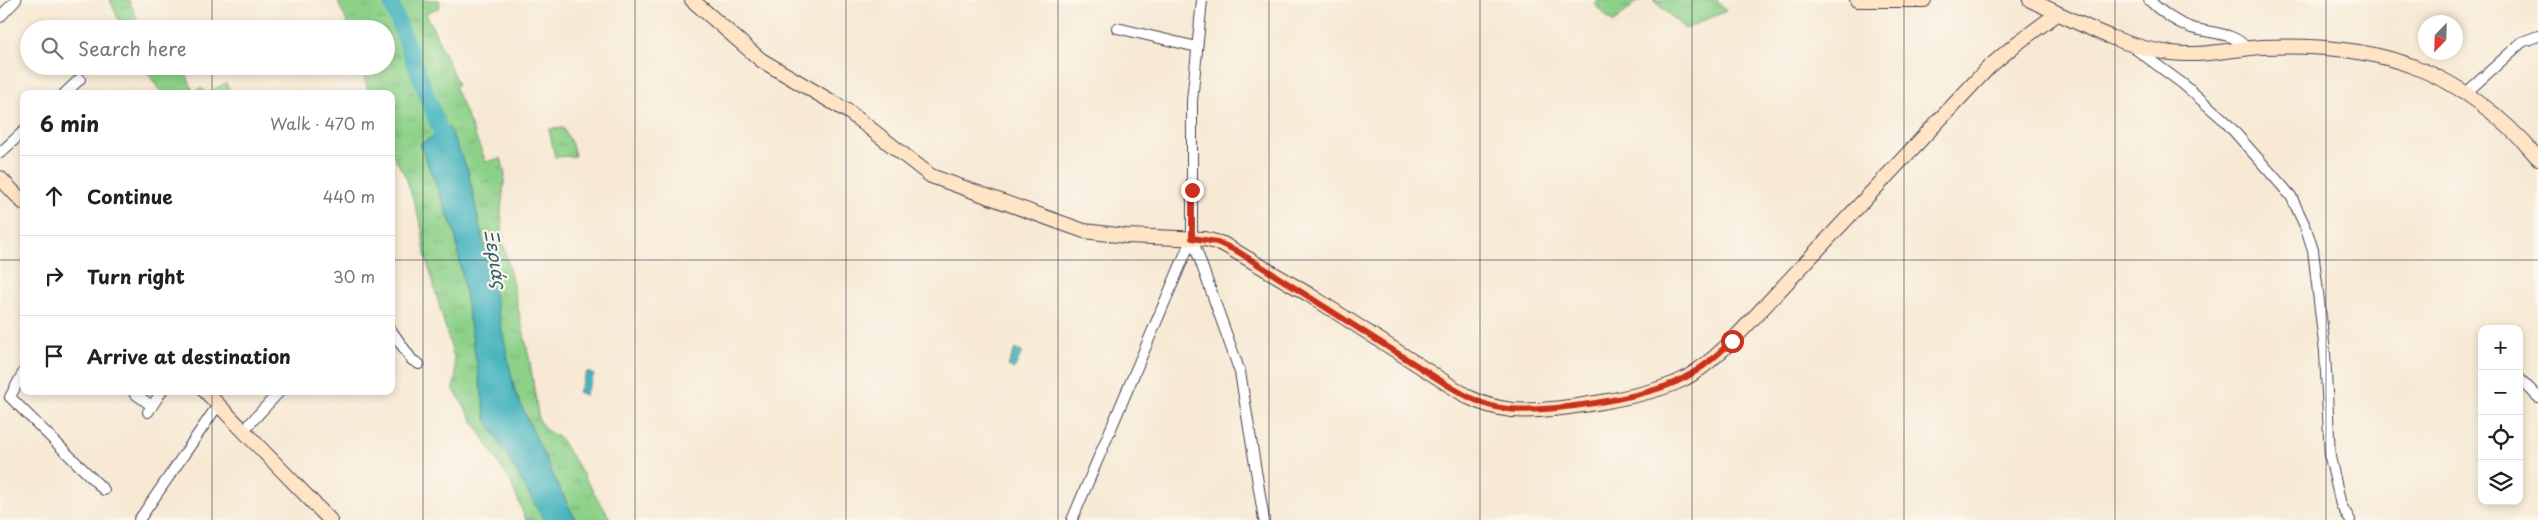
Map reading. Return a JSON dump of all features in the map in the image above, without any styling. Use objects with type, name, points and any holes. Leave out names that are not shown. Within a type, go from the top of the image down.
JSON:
[{"type":"street","points":[[0,17],[16,0]]},
{"type":"street","points":[[692,0],[761,60],[849,112],[919,168],[936,178],[1084,231],[1135,237],[1192,238],[1217,242],[1237,251],[1449,386],[1485,404],[1520,410],[1561,407],[1647,392],[1683,379],[1732,341],[1989,67],[2016,44],[2057,14]]},
{"type":"street","points":[[1202,0],[1190,129],[1192,238],[1240,372],[1264,520]]},
{"type":"street","points":[[1857,0],[1924,0]]},
{"type":"street","points":[[2030,0],[2057,14],[2129,44],[2155,51],[2190,55],[2247,49],[2329,48],[2379,55],[2417,67],[2466,93],[2509,125],[2538,158]]},
{"type":"street","points":[[2149,0],[2168,15],[2188,27],[2235,38],[2247,49]]},
{"type":"street","points":[[1116,28],[1197,47]]},
{"type":"street","points":[[2466,93],[2522,42],[2538,36]]},
{"type":"street","points":[[2129,44],[2142,56],[2183,84],[2224,120],[2277,178],[2295,204],[2313,250],[2325,352],[2330,457],[2341,505],[2350,520]]},
{"type":"street","points":[[68,90],[80,79]]},
{"type":"street","points":[[0,153],[20,135]]},
{"type":"street","points":[[0,178],[20,199]]},
{"type":"street","points":[[1072,520],[1192,238]]},
{"type":"street","points":[[395,336],[412,360],[419,364]]},
{"type":"street","points":[[20,378],[10,397],[104,490]]},
{"type":"street","points":[[2523,382],[2538,397]]},
{"type":"street","points":[[136,395],[150,409],[159,395]]},
{"type":"street","points":[[209,395],[324,518]]},
{"type":"street","points":[[243,431],[276,395]]},
{"type":"street","points":[[139,520],[218,405]]},
{"type":"green space","points":[[110,0],[129,0],[137,20],[119,20]]},
{"type":"green space","points":[[337,0],[439,0],[440,7],[426,13],[458,85],[455,88],[486,162],[501,158],[505,174],[501,211],[503,241],[530,362],[539,421],[546,430],[561,439],[611,520],[576,520],[559,488],[515,392],[468,171],[448,127],[420,145],[455,233],[486,419],[544,520],[526,520],[512,485],[453,388],[456,377],[454,358],[425,254],[422,229],[406,177],[395,159],[395,90],[368,90],[364,75],[395,75],[395,20],[346,20]]},
{"type":"green space","points":[[1598,0],[1639,0],[1613,23],[1595,5]]},
{"type":"green space","points":[[1653,0],[1717,0],[1726,11],[1685,29]]},
{"type":"green space","points":[[149,75],[187,75],[192,90],[159,90]]},
{"type":"green space","points":[[226,83],[230,90],[213,90]]},
{"type":"green space","points":[[563,128],[572,144],[575,156],[555,157],[549,129]]},
{"type":"water","points":[[449,127],[468,171],[515,392],[559,488],[576,520],[544,520],[486,419],[455,233],[420,144]]},
{"type":"water","points":[[1015,349],[1022,352],[1014,369],[1008,366]]},
{"type":"water","points":[[587,372],[594,375],[585,395],[578,392]]},
{"type":"waterway","name":"Ξεριάς","points":[[390,0],[449,153]]},
{"type":"route","points":[[1192,190],[1192,238],[1217,242],[1237,251],[1339,314],[1449,386],[1476,401],[1493,407],[1520,410],[1561,407],[1647,392],[1683,379],[1693,373],[1732,341]]}]
